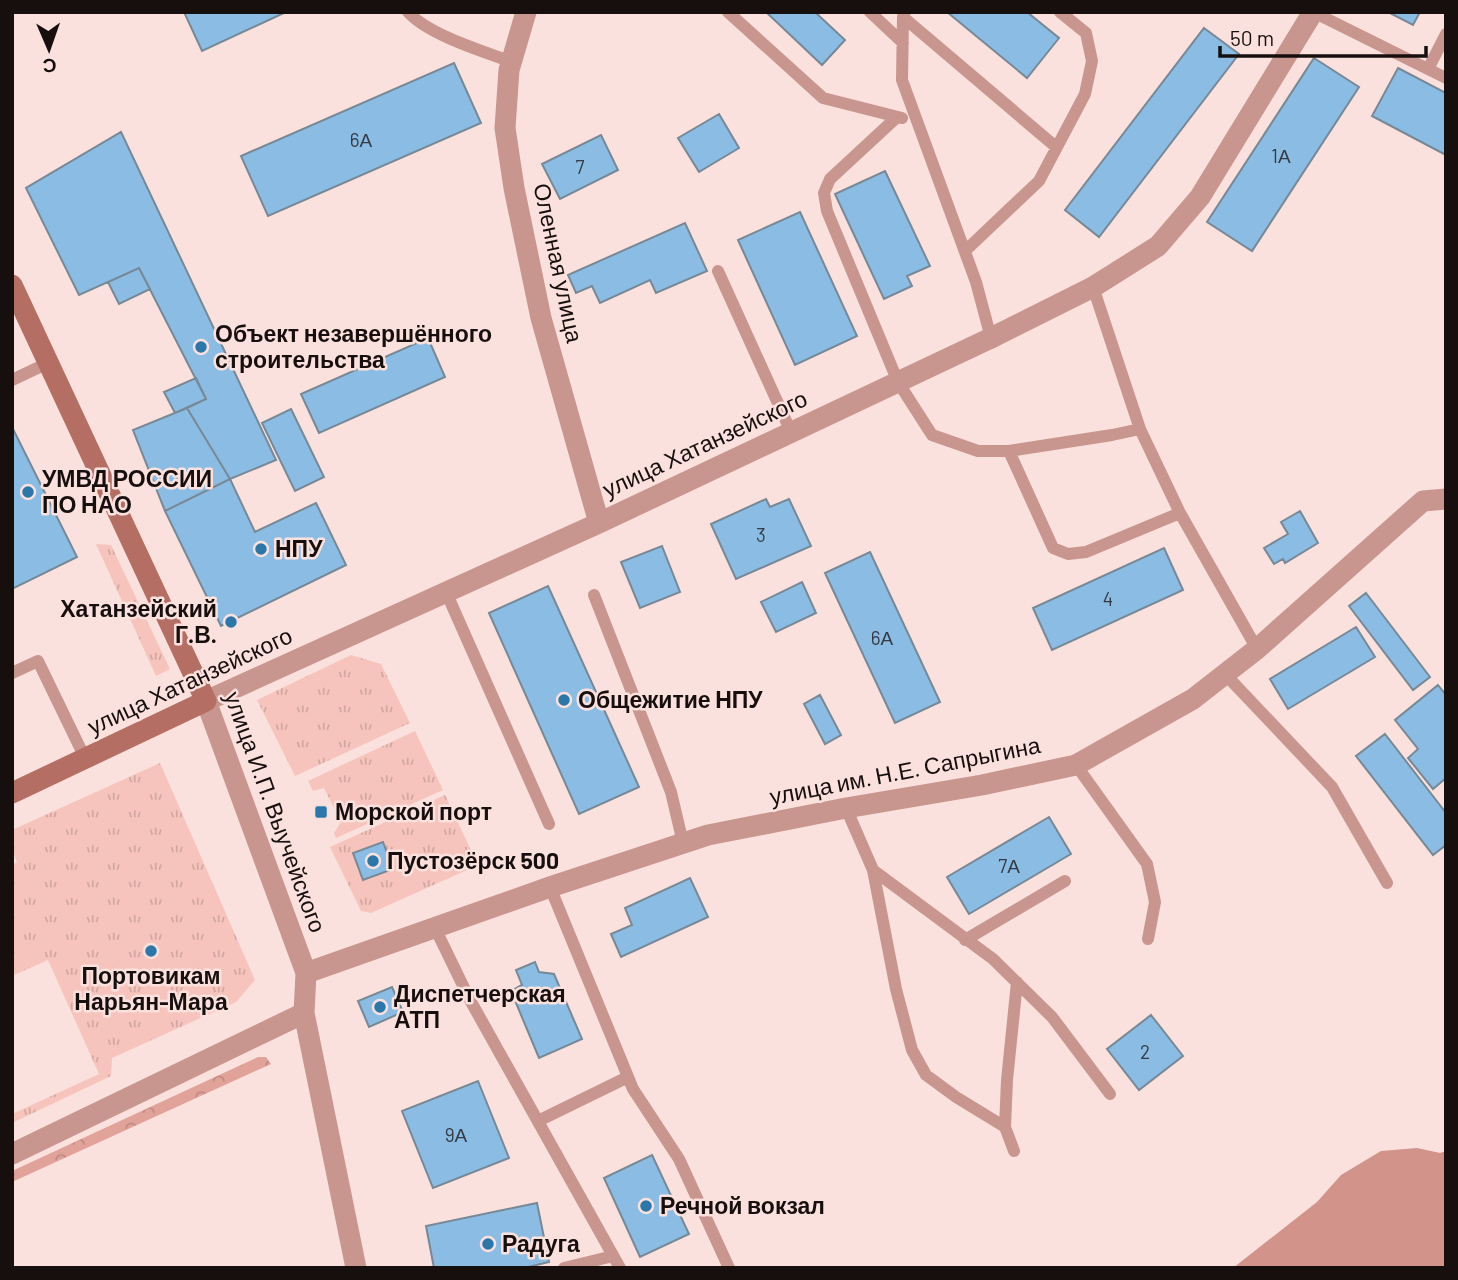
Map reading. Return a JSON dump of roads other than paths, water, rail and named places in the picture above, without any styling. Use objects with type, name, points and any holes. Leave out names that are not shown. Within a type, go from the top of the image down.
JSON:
[{"type":"main road","name":"улица И.П. Выучейского","points":[[12,285],[206,701]]},
{"type":"main road","name":"улица Хатанзейского","points":[[12,793],[206,701]]},
{"type":"street","name":"Оленная улица","points":[[526,12],[509,70],[505,128],[514,188],[541,318],[599,523]]},
{"type":"street","name":"улица Хатанзейского","points":[[206,701],[599,523],[992,338],[1093,287],[1158,246],[1200,197],[1313,12]]},
{"type":"street","name":"улица им. Н.Е. Сапрыгина","points":[[306,973],[550,887],[708,835],[1076,765],[1193,699],[1257,649],[1423,501],[1446,499]]},
{"type":"street","name":"улица И.П. Выучейского","points":[[206,701],[306,973],[304,1013],[356,1268]]},
{"type":"street","points":[[12,1153],[304,1013]]},
{"type":"lane","points":[[408,12],[415,20],[455,41],[512,62]]},
{"type":"lane","points":[[728,12],[822,98],[918,123]]},
{"type":"lane","points":[[870,12],[903,43]]},
{"type":"lane","points":[[965,251],[1039,181],[1085,94],[1092,61],[1086,33],[1060,12]]},
{"type":"lane","points":[[1313,12],[1446,78]]},
{"type":"lane","points":[[904,15],[902,80],[976,282],[992,338]]},
{"type":"lane","points":[[904,15],[1056,148]]},
{"type":"lane","points":[[1428,69],[1446,34]]},
{"type":"lane","points":[[897,117],[830,179],[824,194],[827,211],[898,382],[932,435],[978,451],[1009,451],[1140,429]]},
{"type":"lane","points":[[718,271],[791,432]]},
{"type":"lane","points":[[1093,287],[1140,429],[1180,513],[1257,649]]},
{"type":"lane","points":[[12,380],[48,363]]},
{"type":"lane","points":[[1009,451],[1053,548],[1068,554],[1086,552],[1180,513]]},
{"type":"lane","points":[[446,592],[549,824]]},
{"type":"lane","points":[[594,596],[671,792],[683,844]]},
{"type":"lane","points":[[12,673],[38,661],[85,758]]},
{"type":"lane","points":[[1224,674],[1332,787],[1387,883]]},
{"type":"lane","points":[[1076,765],[1147,864],[1155,902],[1148,939]]},
{"type":"lane","points":[[846,808],[873,870],[896,989],[912,1050],[926,1075],[1005,1127]]},
{"type":"lane","points":[[873,870],[993,959],[1052,1017],[1110,1094]]},
{"type":"lane","points":[[965,940],[1065,881]]},
{"type":"lane","points":[[550,887],[633,1089],[679,1159],[729,1268]]},
{"type":"lane","points":[[435,928],[470,1000],[620,1268]]},
{"type":"lane","points":[[1014,1150],[1005,1127],[1017,982]]},
{"type":"lane","points":[[538,1121],[628,1077]]},
{"type":"lane","points":[[564,1268],[613,1256]]},
{"type":"place","name":"Объект незавершённого строительства","points":[[201,347]]},
{"type":"place","name":"УМВД РОССИИ ПО НАО","points":[[28,492]]},
{"type":"place","name":"НПУ","points":[[261,549]]},
{"type":"place","name":"Хатанзейский Г.В.","points":[[231,622]]},
{"type":"place","name":"Общежитие НПУ","points":[[564,700]]},
{"type":"place","name":"Морской порт","points":[[321,812]]},
{"type":"place","name":"Пустозёрск 500","points":[[373,861]]},
{"type":"place","name":"Портовикам Нарьян-Мара","points":[[151,951]]},
{"type":"place","name":"Диспетчерская АТП","points":[[380,1007]]},
{"type":"place","name":"Речной вокзал","points":[[646,1206]]},
{"type":"place","name":"Радуга","points":[[488,1244]]}]
